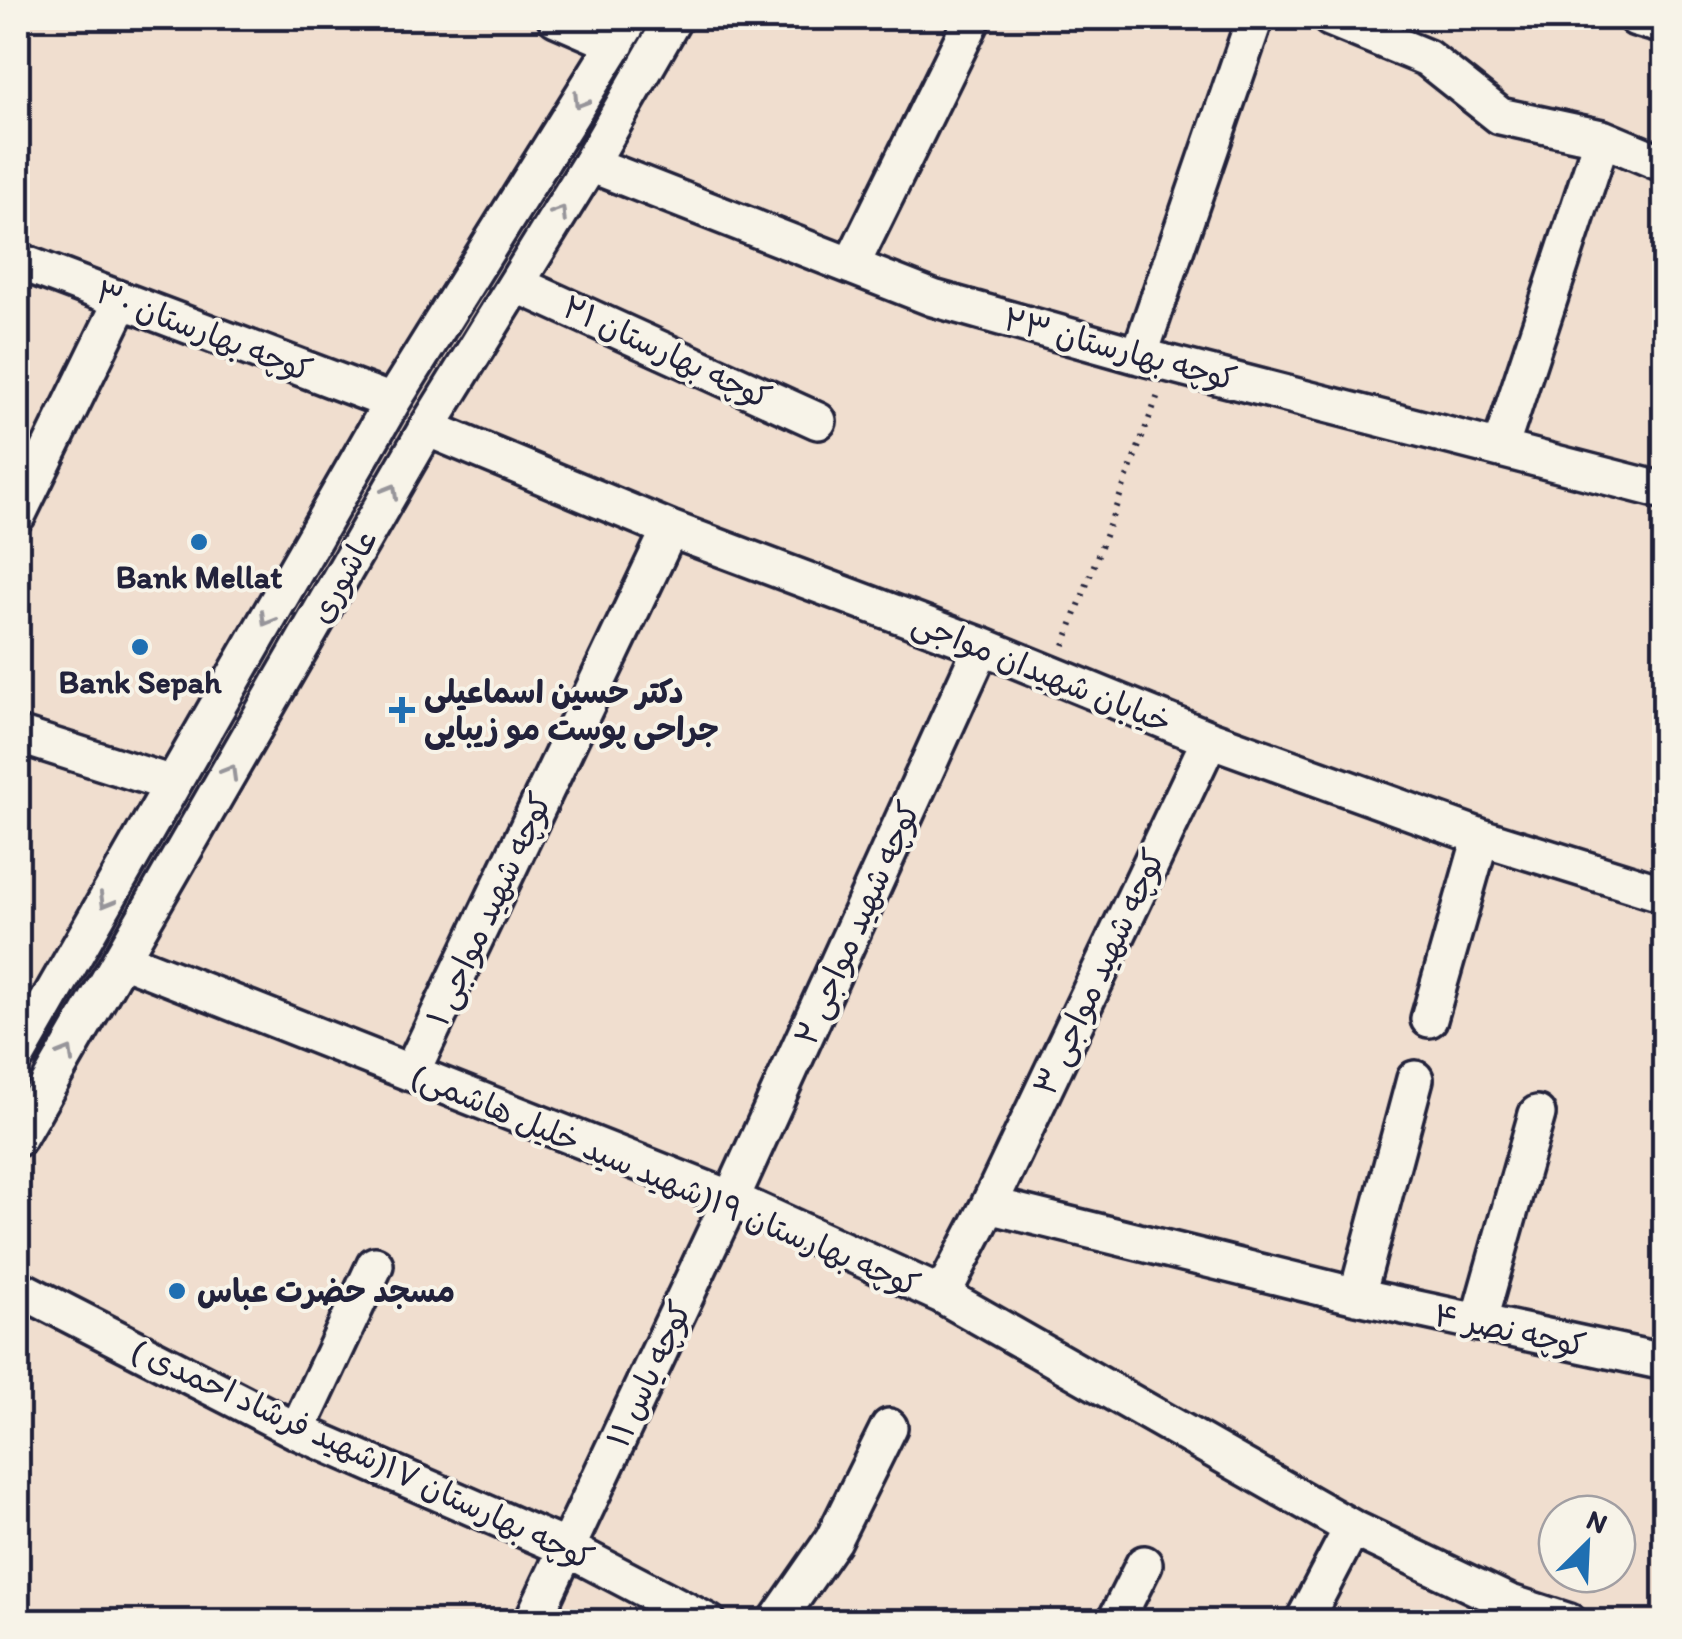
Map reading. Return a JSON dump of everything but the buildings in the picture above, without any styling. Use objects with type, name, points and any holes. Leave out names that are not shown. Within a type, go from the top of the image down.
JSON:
[{"type":"street","points":[[556,18],[624,30]]},
{"type":"street","name":"عاشوری","points":[[18,1138],[427,428],[590,164],[674,18]]},
{"type":"street","points":[[851,266],[973,18]]},
{"type":"street","points":[[1154,360],[1255,18]]},
{"type":"street","points":[[1330,18],[1427,58],[1500,116],[1602,138],[1664,164]]},
{"type":"street","points":[[1636,18],[1664,26]]},
{"type":"street","name":"عاشوری","points":[[18,1054],[392,402],[624,30]]},
{"type":"street","points":[[1500,448],[1602,138]]},
{"type":"street","name":"کوچه بهارستان ۲۳","points":[[590,164],[933,298],[1154,360],[1664,491]]},
{"type":"street","name":"کوچه بهارستان ۳۰","points":[[18,260],[392,402]]},
{"type":"street","name":"کوچه بهارستان ۲۱","points":[[516,284],[818,421]]},
{"type":"street","points":[[18,514],[122,301]]},
{"type":"street","name":"خیابان شهیدان مواجی","points":[[427,428],[670,529],[982,646],[1210,739],[1481,837],[1664,894]]},
{"type":"street","name":"کوچه شهید مواجی ۱","points":[[410,1073],[670,529]]},
{"type":"street","name":"کوچه شهید مواجی ۲","points":[[732,1200],[982,646]]},
{"type":"street","points":[[18,734],[172,784]]},
{"type":"street","name":"کوچه شهید مواجی ۳","points":[[942,1295],[1210,739]]},
{"type":"street","points":[[1429,1019],[1481,837]]},
{"type":"street","name":"کوچه بهارستان ۱۹(شهید سید خلیل هاشمی)","points":[[122,959],[732,1200],[942,1295],[1352,1528],[1510,1603],[1569,1622]]},
{"type":"street","points":[[1356,1296],[1415,1079]]},
{"type":"street","points":[[1478,1324],[1536,1114]]},
{"type":"street","name":"کوچه یاس ۱۱","points":[[532,1622],[732,1200]]},
{"type":"street","name":"کوچه نصر ۴","points":[[988,1205],[1356,1296],[1664,1362]]},
{"type":"street","points":[[297,1431],[375,1265]]},
{"type":"street","name":"کوچه بهارستان ۱۷(شهید فرشاد احمدی )","points":[[18,1288],[297,1431],[566,1548],[708,1622]]},
{"type":"street","points":[[776,1622],[833,1540],[890,1427]]},
{"type":"street","points":[[1302,1622],[1352,1528]]},
{"type":"street","points":[[1115,1622],[1144,1564]]},
{"type":"path","points":[[1054,674],[1154,360]]},
{"type":"place","name":"Bank Mellat","points":[[199,542]]},
{"type":"place","name":"Bank Sepah","points":[[140,647]]},
{"type":"place","name":"دکتر حسین اسماعیلی جراحی پوست مو زیبایی","points":[[402,710]]},
{"type":"place","name":"مسجد حضرت عباس","points":[[177,1291]]}]
